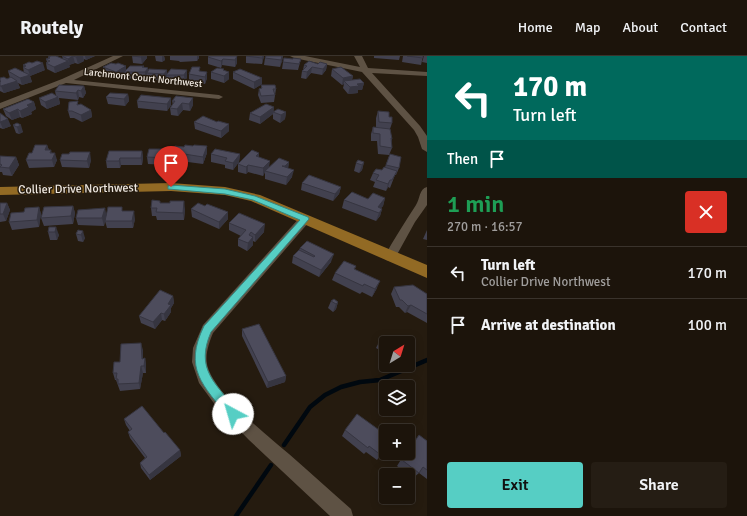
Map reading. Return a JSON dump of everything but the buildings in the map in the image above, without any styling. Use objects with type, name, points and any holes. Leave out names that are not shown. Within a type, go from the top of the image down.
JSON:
[{"type":"main road","name":"Collier Drive Northwest","points":[[0,191],[195,188],[225,191],[255,198],[427,272]]},
{"type":"street","points":[[0,106],[64,81],[119,56]]},
{"type":"street","points":[[294,56],[365,70],[427,74]]},
{"type":"street","points":[[358,56],[365,70],[417,128],[423,137],[427,149]]},
{"type":"street","name":"Larchmont Court Northwest","points":[[64,81],[219,97]]},
{"type":"street","points":[[390,257],[410,221],[422,204],[427,190]]},
{"type":"street","points":[[305,219],[208,329],[202,342],[200,367],[208,382],[233,414],[344,516]]},
{"type":"waterway","points":[[284,445],[310,407],[325,395],[341,387],[360,382],[380,380],[427,360]]},
{"type":"waterway","points":[[236,516],[271,465]]},
{"type":"route","points":[[171,187],[225,191],[255,198],[305,219],[208,329],[202,342],[200,367],[208,382],[233,414]]}]
